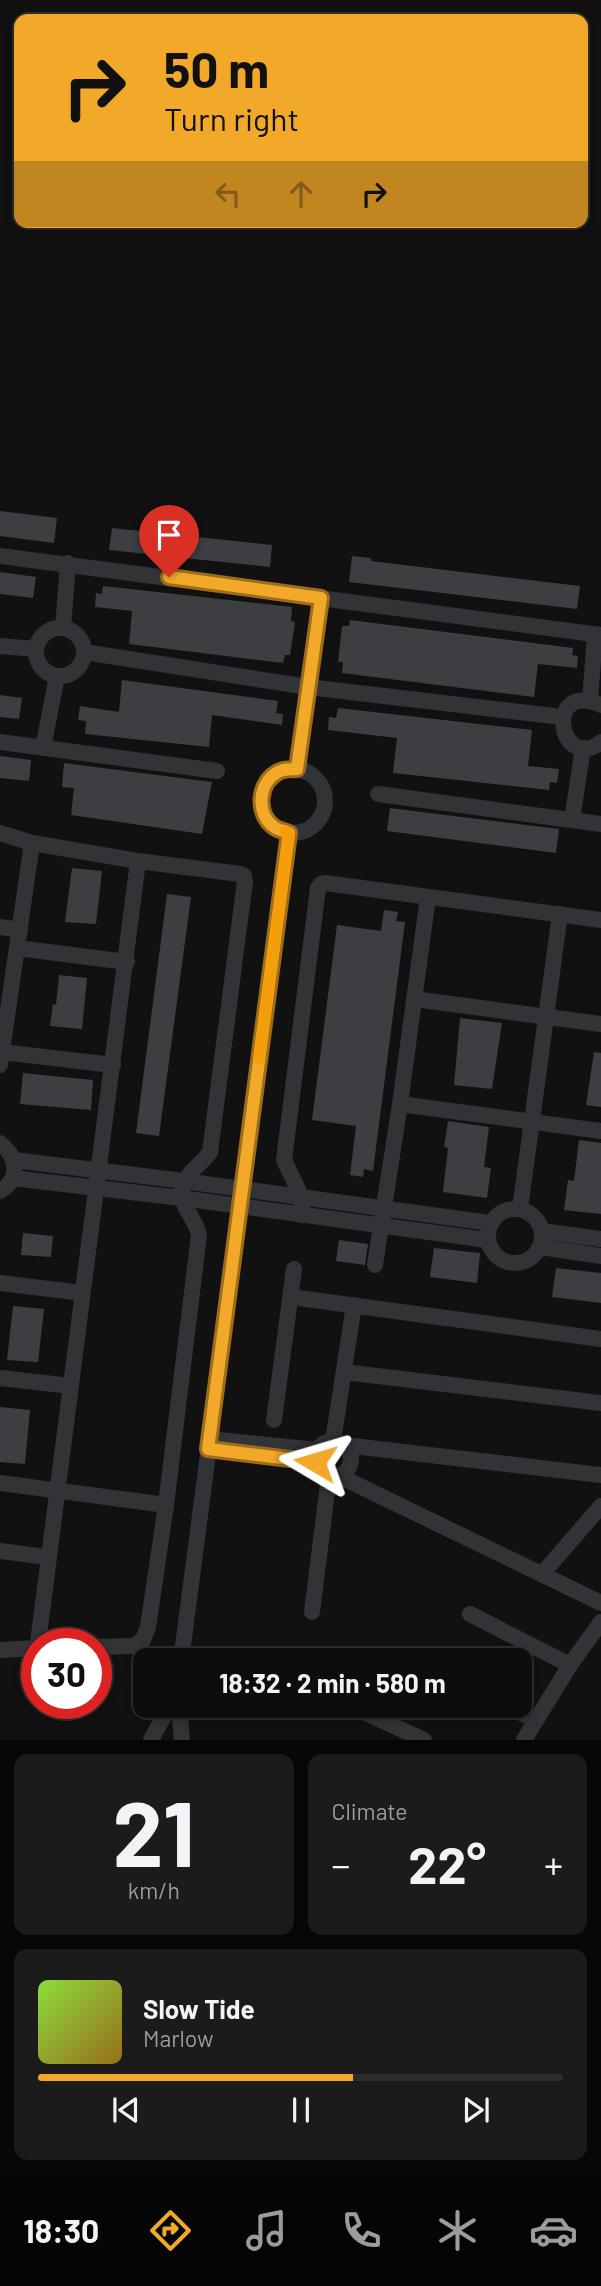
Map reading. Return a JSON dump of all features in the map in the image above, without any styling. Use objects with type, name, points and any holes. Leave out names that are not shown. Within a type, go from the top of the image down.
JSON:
[{"type":"street","points":[[0,556],[598,635],[595,702],[577,701],[562,717],[564,733],[571,743],[583,748],[596,746],[601,742]]},
{"type":"street","points":[[63,628],[68,563]]},
{"type":"street","points":[[297,769],[321,598]]},
{"type":"street","points":[[63,628],[74,632],[81,641],[84,652],[80,665],[70,674],[57,676],[45,671],[37,661],[36,649],[40,637],[51,630],[63,628]]},
{"type":"street","points":[[0,646],[36,649]]},
{"type":"street","points":[[84,652],[308,687],[562,717]]},
{"type":"street","points":[[43,748],[57,676]]},
{"type":"street","points":[[0,742],[217,771]]},
{"type":"street","points":[[572,820],[583,748]]},
{"type":"street","points":[[297,769],[313,775],[323,788],[326,805],[319,820],[306,831],[289,833],[274,827],[263,814],[261,797],[267,782],[280,771],[297,769]]},
{"type":"street","points":[[378,794],[601,824]]},
{"type":"street","points":[[0,833],[20,837],[32,843],[244,876],[210,1152],[184,1181],[181,1198],[199,1235],[166,1505],[148,1627],[143,1640],[134,1646],[112,1647]]},
{"type":"street","points":[[183,1648],[289,833]]},
{"type":"street","points":[[32,843],[1,1058],[113,1065]]},
{"type":"street","points":[[39,1628],[47,1557],[59,1492],[138,861]]},
{"type":"street","points":[[301,1215],[302,1198],[284,1160],[320,884],[601,920]]},
{"type":"street","points":[[375,1265],[428,897]]},
{"type":"street","points":[[520,1209],[560,914]]},
{"type":"street","points":[[0,927],[20,930]]},
{"type":"street","points":[[17,948],[127,962]]},
{"type":"street","points":[[414,999],[601,1024]]},
{"type":"street","points":[[400,1104],[601,1131]]},
{"type":"street","points":[[0,1143],[9,1150],[14,1160],[13,1178],[0,1191]]},
{"type":"street","points":[[14,1160],[383,1208],[489,1231]]},
{"type":"street","points":[[13,1178],[381,1225],[489,1231]]},
{"type":"street","points":[[508,1209],[520,1209],[538,1220],[542,1239],[532,1258],[519,1264],[504,1262],[493,1253],[489,1231],[498,1214],[508,1209]]},
{"type":"street","points":[[542,1239],[601,1239]]},
{"type":"street","points":[[542,1239],[601,1255]]},
{"type":"street","points":[[274,1420],[294,1269]]},
{"type":"street","points":[[0,1283],[82,1293]]},
{"type":"street","points":[[291,1297],[601,1339]]},
{"type":"street","points":[[334,1476],[348,1468],[351,1456],[339,1443],[344,1372],[354,1305]]},
{"type":"street","points":[[344,1372],[601,1403]]},
{"type":"street","points":[[0,1378],[71,1386]]},
{"type":"street","points":[[601,1475],[339,1443],[321,1445],[316,1456],[321,1472],[601,1603]]},
{"type":"street","points":[[209,1444],[316,1456]]},
{"type":"street","points":[[312,1612],[334,1476]]},
{"type":"street","points":[[0,1483],[166,1505]]},
{"type":"street","points":[[542,1574],[601,1506]]},
{"type":"street","points":[[0,1551],[47,1557]]},
{"type":"street","points":[[470,1614],[570,1665]]},
{"type":"street","points":[[524,1740],[570,1665],[601,1622]]},
{"type":"street","points":[[0,1650],[21,1648]]},
{"type":"street","points":[[150,1740],[162,1718]]},
{"type":"street","points":[[179,1718],[182,1740]]},
{"type":"street","points":[[377,1718],[424,1740]]},
{"type":"street","points":[[532,1718],[536,1720]]},
{"type":"building","points":[[0,511],[57,518],[54,543],[0,536]]},
{"type":"building","points":[[112,528],[272,545],[270,567],[109,550]]},
{"type":"building","points":[[352,556],[371,558],[371,561],[580,586],[577,609],[349,582]]},
{"type":"building","points":[[0,572],[36,577],[33,598],[0,594]]},
{"type":"building","points":[[103,586],[292,607],[291,621],[295,622],[290,655],[285,655],[283,663],[129,644],[132,611],[95,607],[96,593],[102,594]]},
{"type":"building","points":[[350,620],[573,648],[572,655],[578,656],[577,668],[538,664],[534,697],[342,673],[343,662],[338,662],[342,626],[349,626]]},
{"type":"building","points":[[122,680],[278,701],[276,713],[283,714],[282,725],[212,715],[209,747],[85,734],[86,721],[78,720],[80,706],[119,712]]},
{"type":"building","points":[[0,695],[22,698],[19,719],[0,717]]},
{"type":"building","points":[[338,708],[532,730],[528,766],[559,769],[557,783],[550,782],[549,790],[393,773],[397,738],[328,730],[329,717],[336,718]]},
{"type":"building","points":[[0,756],[31,760],[29,781],[0,778]]},
{"type":"building","points":[[64,763],[212,782],[202,834],[71,815],[74,788],[62,787]]},
{"type":"building","points":[[390,808],[559,829],[556,853],[387,831]]},
{"type":"building","points":[[72,868],[102,871],[96,924],[65,922]]},
{"type":"building","points":[[167,894],[191,897],[159,1136],[136,1133]]},
{"type":"building","points":[[384,910],[398,912],[396,921],[405,922],[373,1171],[364,1169],[363,1177],[350,1175],[356,1126],[312,1120],[337,925],[381,931]]},
{"type":"building","points":[[59,975],[87,978],[82,1029],[50,1026],[53,1004],[56,1005]]},
{"type":"building","points":[[460,1018],[502,1023],[492,1089],[454,1085]]},
{"type":"building","points":[[594,1052],[601,1053],[601,1107],[586,1105]]},
{"type":"building","points":[[23,1073],[93,1080],[91,1110],[20,1104]]},
{"type":"building","points":[[448,1121],[489,1127],[484,1167],[491,1168],[487,1198],[443,1192],[448,1148],[444,1147]]},
{"type":"building","points":[[579,1140],[601,1143],[601,1214],[564,1210],[568,1180],[574,1181]]},
{"type":"building","points":[[23,1233],[53,1236],[51,1257],[21,1255]]},
{"type":"building","points":[[339,1240],[368,1244],[365,1265],[336,1261]]},
{"type":"building","points":[[434,1248],[480,1253],[477,1283],[430,1277]]},
{"type":"building","points":[[556,1268],[601,1273],[601,1303],[552,1297]]},
{"type":"building","points":[[13,1306],[44,1309],[38,1362],[7,1360]]},
{"type":"building","points":[[0,1407],[30,1410],[25,1464],[0,1462]]},
{"type":"slow traffic","points":[[259,1058],[289,833],[285,831]]},
{"type":"route","points":[[169,577],[321,598],[297,769],[280,771],[267,782],[261,797],[263,814],[274,827],[289,833],[208,1449],[315,1462]]}]
